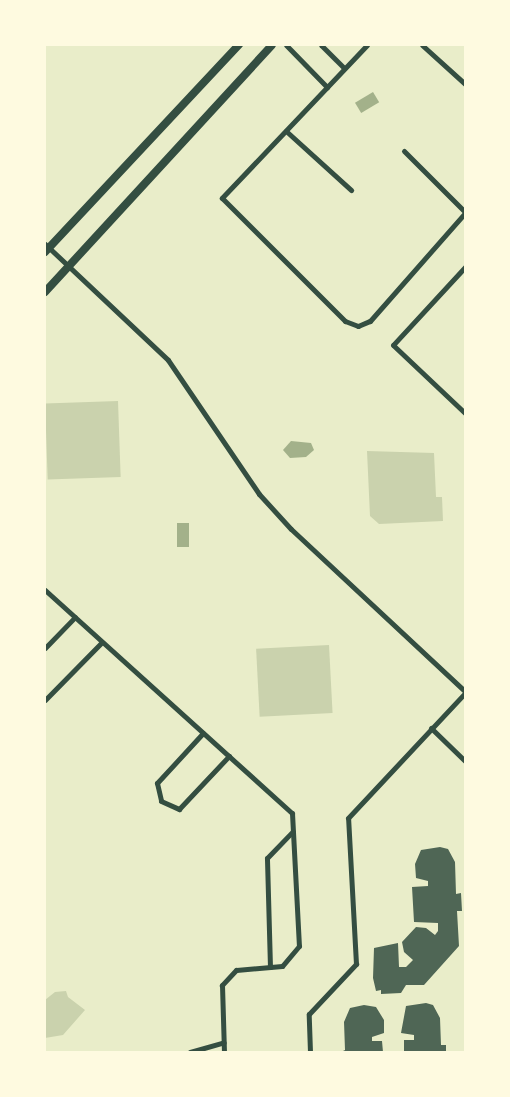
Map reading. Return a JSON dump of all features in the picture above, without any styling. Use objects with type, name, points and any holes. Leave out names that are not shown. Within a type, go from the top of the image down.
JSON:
[{"type":"main road","points":[[46,248],[239,45]]},
{"type":"main road","points":[[45,292],[272,45]]},
{"type":"street","points":[[286,45],[327,87]]},
{"type":"street","points":[[321,45],[344,68]]},
{"type":"street","points":[[367,45],[222,198],[351,325],[370,321],[465,212],[404,151]]},
{"type":"street","points":[[422,45],[465,84]]},
{"type":"street","points":[[286,131],[351,190]]},
{"type":"street","points":[[46,248],[168,360],[259,494],[291,529],[465,692],[348,818],[356,964],[309,1014],[310,1052]]},
{"type":"street","points":[[465,267],[393,345],[465,412]]},
{"type":"street","points":[[45,590],[292,813],[299,946],[282,966],[236,970],[222,985],[224,1052]]},
{"type":"street","points":[[45,648],[75,617]]},
{"type":"street","points":[[45,700],[102,642]]},
{"type":"street","points":[[431,728],[465,761]]},
{"type":"street","points":[[203,733],[157,783],[161,801],[179,809],[229,756]]},
{"type":"street","points":[[270,967],[267,858],[293,831]]},
{"type":"street","points":[[190,1052],[224,1042]]},
{"type":"shaded area","points":[[373,92],[379,102],[361,113],[355,103]]},
{"type":"shaded area","points":[[118,401],[121,477],[48,480],[45,404]]},
{"type":"shaded area","points":[[291,441],[311,443],[314,450],[306,457],[290,458],[283,450]]},
{"type":"shaded area","points":[[367,451],[434,453],[436,497],[442,497],[443,521],[379,524],[370,516]]},
{"type":"shaded area","points":[[177,523],[189,523],[189,547],[177,547]]},
{"type":"shaded area","points":[[329,645],[333,713],[260,717],[256,649]]},
{"type":"shaded area","points":[[66,991],[68,997],[85,1010],[63,1035],[45,1038],[45,1000],[55,992]]},
{"type":"building","points":[[440,847],[448,849],[455,862],[456,894],[461,893],[462,911],[457,911],[459,946],[424,985],[406,985],[401,993],[381,994],[381,990],[376,991],[373,978],[374,948],[398,943],[399,967],[406,967],[413,960],[404,952],[402,942],[416,927],[426,928],[435,935],[438,931],[438,923],[414,922],[412,887],[428,886],[428,881],[416,878],[415,864],[421,850]]},
{"type":"building","points":[[426,1003],[433,1005],[440,1018],[441,1045],[446,1045],[446,1052],[404,1052],[404,1040],[414,1040],[414,1035],[401,1033],[406,1006]]},
{"type":"building","points":[[364,1005],[376,1007],[384,1020],[384,1033],[372,1037],[372,1041],[382,1041],[383,1052],[341,1052],[345,1050],[344,1022],[350,1008]]}]
